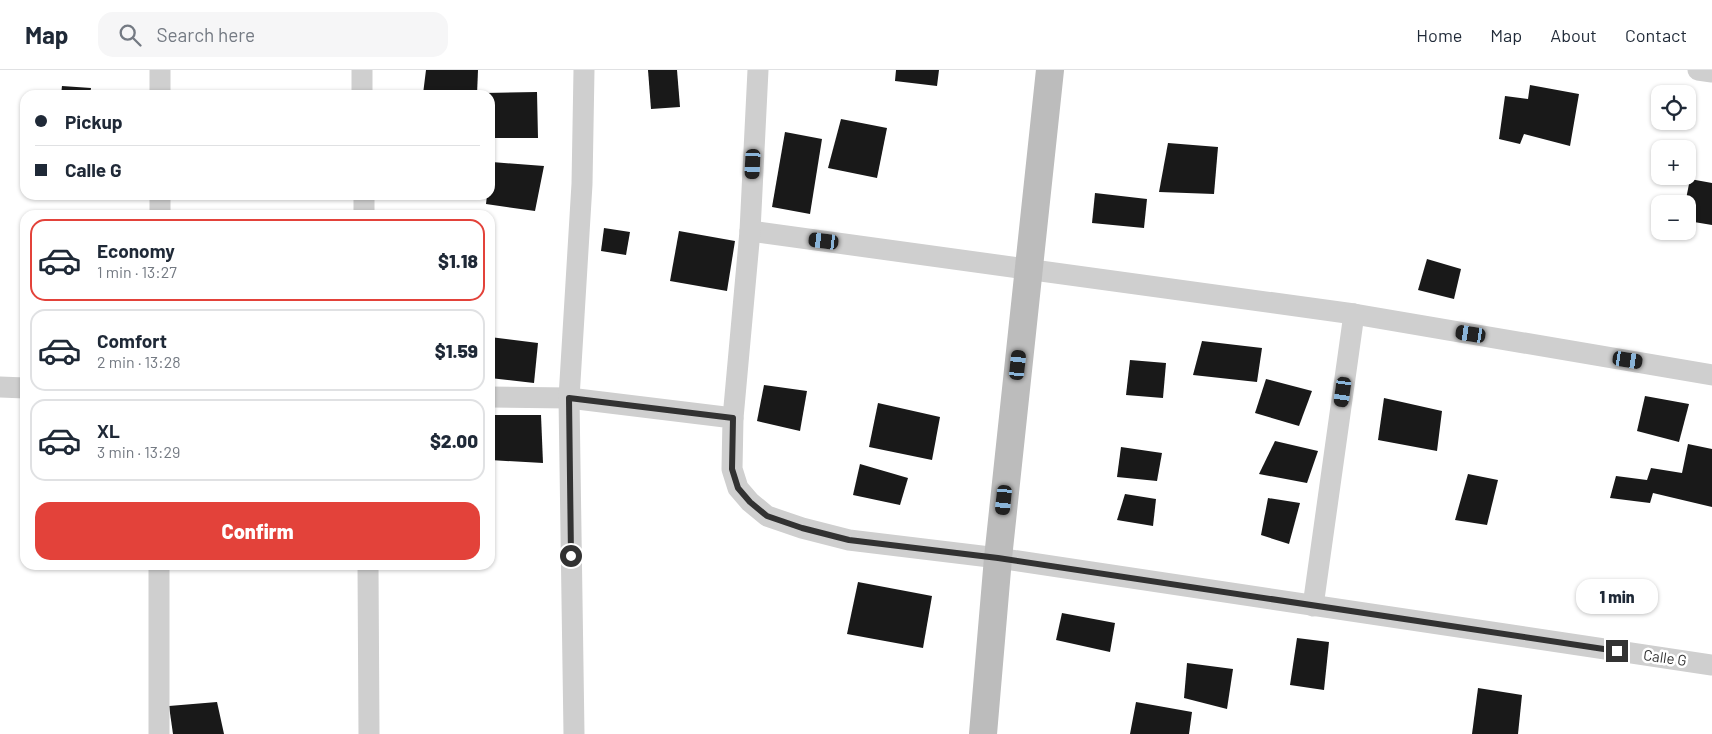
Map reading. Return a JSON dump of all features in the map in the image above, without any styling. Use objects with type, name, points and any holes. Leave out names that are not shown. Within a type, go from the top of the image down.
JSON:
[{"type":"street","points":[[160,70],[160,90]]},
{"type":"street","points":[[362,70],[362,90]]},
{"type":"street","points":[[574,734],[569,398],[582,184],[584,70]]},
{"type":"street","name":"Calle G","points":[[758,70],[750,231],[733,418],[732,469],[738,488],[750,502],[767,516],[802,528],[849,540],[998,558],[1712,665]]},
{"type":"street","points":[[983,734],[998,558],[1050,70]]},
{"type":"street","points":[[1698,70],[1712,72]]},
{"type":"street","points":[[750,231],[1354,314],[1712,375]]},
{"type":"street","points":[[1313,606],[1354,314]]},
{"type":"street","points":[[0,387],[20,388]]},
{"type":"street","points":[[495,397],[569,398],[733,418]]},
{"type":"street","points":[[159,570],[159,734]]},
{"type":"street","points":[[368,570],[369,734]]},
{"type":"building","points":[[426,70],[478,70],[477,90],[424,90]]},
{"type":"building","points":[[648,70],[677,70],[680,107],[651,109]]},
{"type":"building","points":[[896,70],[939,70],[937,86],[895,81]]},
{"type":"building","points":[[1530,85],[1579,94],[1570,146],[1524,134],[1520,144],[1499,139],[1505,96],[1528,99]]},
{"type":"building","points":[[62,86],[91,88],[91,90],[62,90]]},
{"type":"building","points":[[537,92],[538,138],[495,138],[495,93]]},
{"type":"building","points":[[841,119],[887,128],[877,178],[828,168]]},
{"type":"building","points":[[785,132],[822,139],[810,214],[772,207]]},
{"type":"building","points":[[1168,143],[1218,147],[1214,194],[1159,192]]},
{"type":"building","points":[[495,162],[544,166],[535,211],[486,204],[486,200],[495,200]]},
{"type":"building","points":[[1696,180],[1712,183],[1712,225],[1696,222],[1696,195],[1687,195],[1689,185],[1696,185]]},
{"type":"building","points":[[1095,193],[1147,199],[1144,228],[1092,223]]},
{"type":"building","points":[[604,228],[630,232],[626,255],[601,251]]},
{"type":"building","points":[[679,231],[735,241],[727,291],[670,281]]},
{"type":"building","points":[[1427,259],[1461,269],[1454,299],[1418,290]]},
{"type":"building","points":[[495,338],[538,343],[534,383],[495,379]]},
{"type":"building","points":[[1202,341],[1262,348],[1257,382],[1193,375]]},
{"type":"building","points":[[1130,360],[1166,363],[1163,398],[1126,395]]},
{"type":"building","points":[[1266,379],[1312,391],[1299,426],[1255,413]]},
{"type":"building","points":[[764,385],[807,391],[800,431],[757,421]]},
{"type":"building","points":[[1645,396],[1689,404],[1679,442],[1637,431]]},
{"type":"building","points":[[1384,398],[1442,411],[1437,451],[1378,440]]},
{"type":"building","points":[[878,403],[940,417],[932,460],[869,447]]},
{"type":"building","points":[[495,415],[541,415],[543,463],[495,460]]},
{"type":"building","points":[[1275,441],[1318,451],[1307,483],[1259,474]]},
{"type":"building","points":[[1688,444],[1712,449],[1712,507],[1653,493],[1650,503],[1610,498],[1616,476],[1647,480],[1651,468],[1682,473]]},
{"type":"building","points":[[1121,447],[1162,453],[1157,481],[1117,477]]},
{"type":"building","points":[[860,464],[908,478],[900,505],[853,495]]},
{"type":"building","points":[[1468,474],[1498,480],[1487,525],[1455,520]]},
{"type":"building","points":[[1125,494],[1156,499],[1153,526],[1117,520]]},
{"type":"building","points":[[1268,498],[1300,503],[1289,544],[1261,535]]},
{"type":"building","points":[[858,582],[932,596],[923,648],[847,634]]},
{"type":"building","points":[[1062,613],[1115,623],[1110,652],[1056,640]]},
{"type":"building","points":[[1297,638],[1329,642],[1324,690],[1290,685]]},
{"type":"building","points":[[1187,663],[1233,669],[1227,709],[1184,698]]},
{"type":"building","points":[[1478,688],[1522,695],[1518,734],[1472,734]]},
{"type":"building","points":[[217,702],[224,734],[173,734],[169,706]]},
{"type":"building","points":[[1136,702],[1192,712],[1189,734],[1130,734]]},
{"type":"route","points":[[571,556],[569,398],[620,406],[664,408],[733,418],[732,469],[738,488],[750,502],[767,516],[802,528],[849,540],[998,558],[1617,651]]}]
